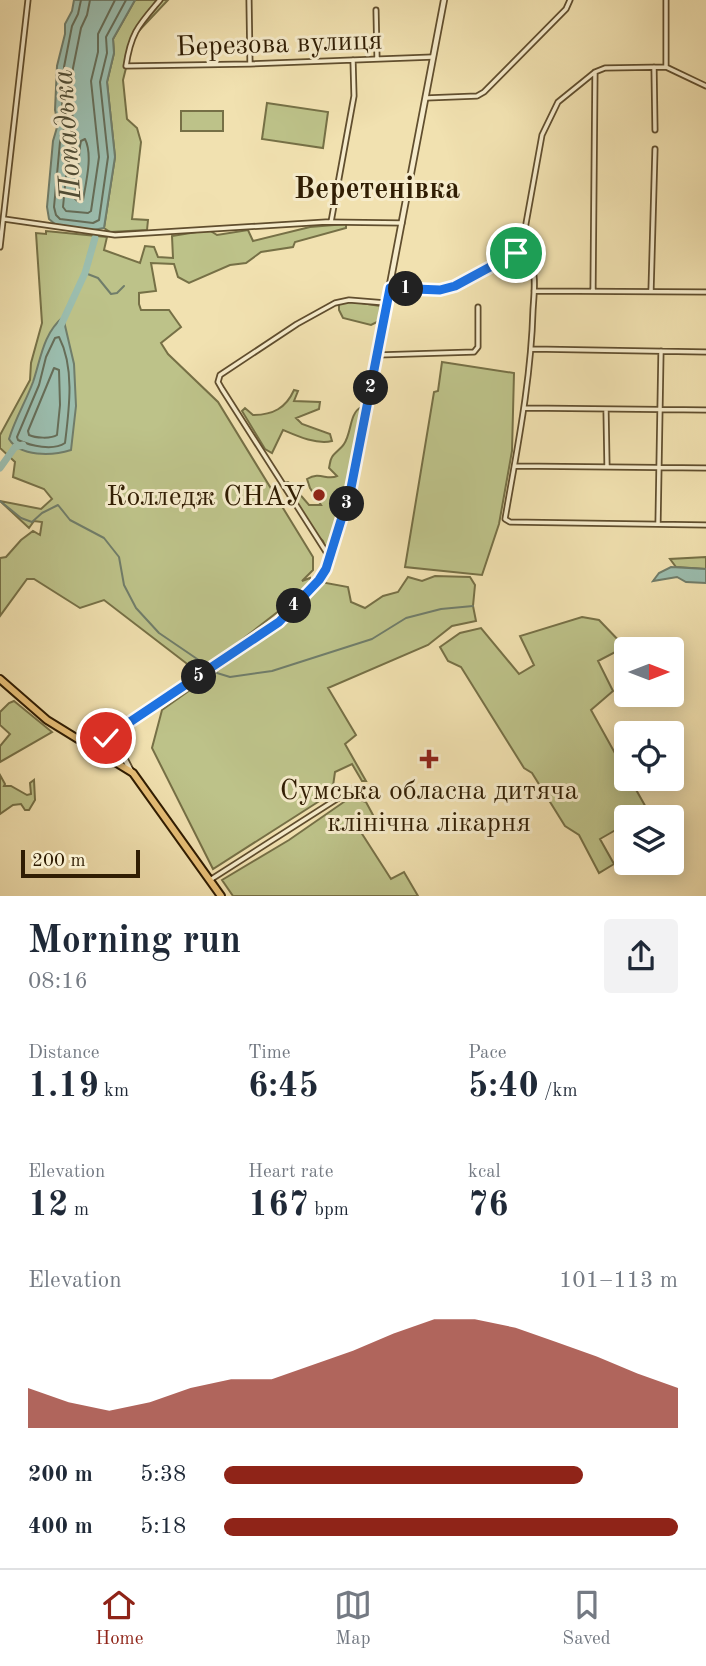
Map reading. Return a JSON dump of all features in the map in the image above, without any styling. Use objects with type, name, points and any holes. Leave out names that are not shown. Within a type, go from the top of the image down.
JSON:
[{"type":"main road","points":[[0,678],[47,720],[133,774],[221,896]]},
{"type":"street","points":[[0,247],[28,0]]},
{"type":"street","name":"Березова вулиця","points":[[160,0],[130,40],[126,66],[433,57]]},
{"type":"street","points":[[249,0],[250,64]]},
{"type":"street","points":[[94,749],[119,729],[279,622],[319,580],[330,560],[351,488],[444,0]]},
{"type":"street","points":[[426,98],[477,96],[484,92],[566,9],[570,0]]},
{"type":"street","points":[[666,0],[666,67]]},
{"type":"street","points":[[376,10],[377,58]]},
{"type":"street","points":[[331,222],[354,96],[353,60]]},
{"type":"street","points":[[654,67],[654,130]]},
{"type":"street","points":[[390,288],[440,290],[455,286],[516,253],[523,240],[542,135],[548,120],[558,102],[595,72],[605,68],[666,67],[706,86]]},
{"type":"street","points":[[593,291],[595,72]]},
{"type":"street","points":[[651,291],[655,149]]},
{"type":"street","points":[[4,219],[71,231],[115,235],[331,222],[402,223]]},
{"type":"street","points":[[516,253],[529,257],[532,264],[532,349],[525,408],[505,519],[510,522],[706,525]]},
{"type":"street","points":[[534,291],[706,292]]},
{"type":"street","points":[[330,560],[222,389],[218,382],[219,375],[297,324],[335,303],[349,300],[386,303]]},
{"type":"street","points":[[378,355],[474,352],[478,347],[478,307]]},
{"type":"street","points":[[532,349],[706,352]]},
{"type":"street","points":[[658,524],[661,351]]},
{"type":"street","points":[[525,408],[706,410]]},
{"type":"street","points":[[606,410],[607,466]]},
{"type":"street","points":[[515,466],[706,468]]},
{"type":"street","points":[[118,746],[119,729]]},
{"type":"street","points":[[106,738],[118,746],[133,774]]},
{"type":"street","points":[[210,880],[354,788]]},
{"type":"green space","points":[[135,0],[168,0],[134,36],[123,80],[127,119],[137,128],[141,142],[132,219],[148,220],[147,230],[110,232],[104,228],[115,157],[107,82],[114,53],[113,39]]},
{"type":"green space","points":[[267,103],[328,112],[323,148],[262,139]]},
{"type":"green space","points":[[181,111],[223,111],[223,131],[181,131]]},
{"type":"green space","points":[[346,224],[346,228],[295,242],[293,247],[261,252],[246,263],[230,265],[189,283],[178,277],[174,264],[151,263],[156,291],[139,293],[141,310],[169,310],[181,327],[161,343],[168,354],[218,402],[313,557],[313,570],[302,581],[310,578],[311,586],[199,673],[104,600],[80,608],[34,579],[27,579],[0,616],[0,558],[6,557],[33,531],[40,535],[42,522],[34,521],[29,528],[0,501],[41,509],[52,499],[44,489],[13,477],[15,462],[0,448],[0,435],[30,380],[31,363],[42,323],[36,233],[46,234],[46,231],[107,237],[104,250],[140,263],[145,246],[154,247],[158,257],[173,258],[172,236],[209,230],[217,235],[248,230],[253,241],[310,227]]},
{"type":"green space","points":[[349,301],[380,306],[379,321],[371,325],[343,318],[339,304]]},
{"type":"green space","points":[[442,362],[514,373],[512,451],[499,524],[482,575],[405,567],[434,392],[438,391]]},
{"type":"green space","points":[[294,390],[298,391],[294,401],[320,402],[319,409],[296,418],[302,424],[330,434],[332,441],[314,441],[283,430],[272,453],[265,449],[242,411],[245,408],[253,415],[273,412],[287,402]]},
{"type":"green space","points":[[361,407],[364,409],[347,500],[329,557],[323,541],[314,532],[284,483],[291,484],[309,505],[321,505],[307,479],[337,476],[329,468],[331,459],[344,444],[354,414]]},
{"type":"green space","points":[[706,557],[706,569],[676,567],[670,559]]},
{"type":"green space","points":[[435,576],[470,577],[475,585],[473,606],[476,621],[452,626],[428,645],[328,688],[356,735],[345,744],[366,781],[362,781],[352,764],[335,772],[332,793],[213,869],[152,748],[162,710],[294,616],[321,582],[348,587],[351,602],[365,608],[383,596],[398,592],[408,577],[422,581]]},
{"type":"green space","points":[[582,617],[599,620],[615,637],[614,653],[598,661],[613,691],[591,710],[614,751],[614,791],[637,791],[645,805],[614,805],[614,831],[600,839],[614,864],[599,873],[579,835],[565,826],[532,773],[524,768],[461,667],[448,661],[440,647],[460,633],[481,628],[519,674],[534,665],[520,636]]},
{"type":"green space","points":[[14,701],[52,732],[0,762],[0,746],[10,734],[0,725],[0,712]]},
{"type":"green space","points":[[0,775],[4,786],[11,786],[27,795],[31,794],[30,783],[34,780],[35,800],[29,810],[25,810],[21,804],[13,805],[0,814]]},
{"type":"green space","points":[[351,797],[366,802],[373,815],[357,826],[391,879],[404,872],[418,896],[233,896],[222,880],[289,840]]},
{"type":"water","points":[[74,0],[135,0],[113,39],[114,53],[107,82],[115,157],[104,228],[93,230],[56,225],[49,219],[47,207],[53,141],[58,124],[55,110],[57,66],[65,24]]},
{"type":"water","points":[[63,317],[74,364],[76,406],[71,450],[46,454],[28,452],[14,445],[9,439],[33,382],[47,339]]},
{"type":"water","points":[[671,567],[706,569],[706,583],[686,582],[677,577],[653,581],[659,573]]},
{"type":"waterway","name":"Попадька","points":[[61,325],[85,273],[95,238]]},
{"type":"waterway","points":[[85,273],[98,278],[111,294],[117,293],[124,286]]},
{"type":"waterway","name":"Попадька","points":[[0,468],[15,447],[23,445]]},
{"type":"waterway","points":[[0,501],[21,518],[32,522],[58,505],[70,520],[104,538],[119,557],[124,585],[136,608],[159,633],[206,665]]},
{"type":"waterway","points":[[217,673],[230,677],[272,671],[372,639],[406,618],[441,609],[473,606]]},
{"type":"place","name":"Колледж СНАУ","points":[[319,495]]},
{"type":"place","name":"Сумська обласна дитяча клінічна лікарня","points":[[429,759]]},
{"type":"district","name":"Веретенівка","points":[[377,188]]},
{"type":"route","points":[[106,738],[279,622],[326,569],[351,488],[390,288],[440,290],[455,286],[516,253]]}]
